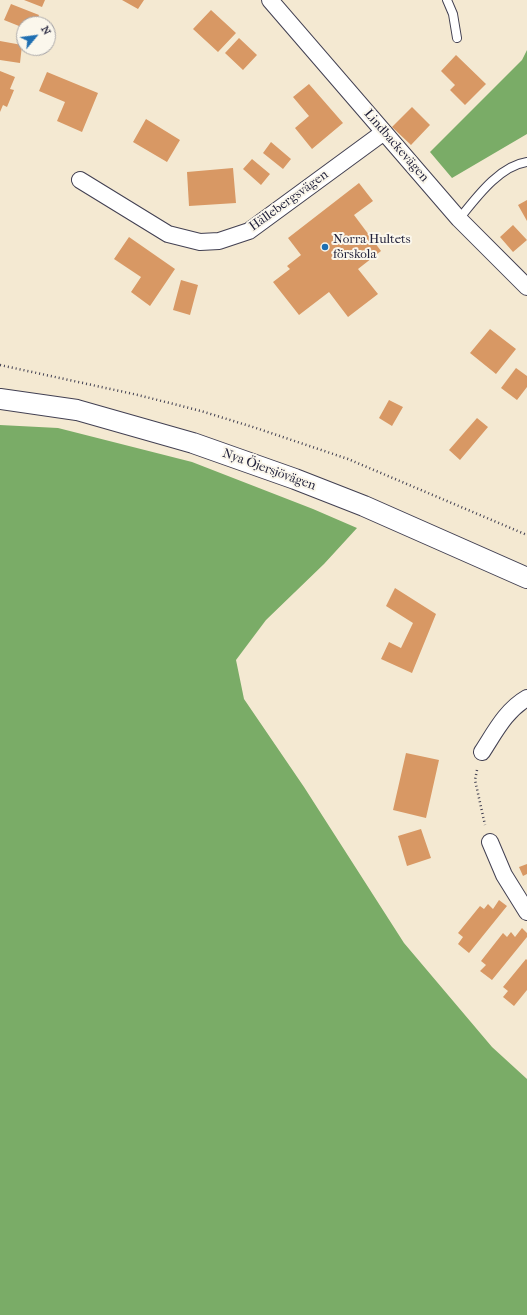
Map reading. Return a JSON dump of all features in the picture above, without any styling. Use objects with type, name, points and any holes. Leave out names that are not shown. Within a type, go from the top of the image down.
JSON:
[{"type":"street","name":"Lindbackevägen","points":[[270,0],[459,219],[527,287]]},
{"type":"street","name":"Hällebergsvägen","points":[[80,180],[168,234],[200,242],[219,242],[249,231],[384,132]]},
{"type":"street","name":"Nya Öjersjövägen","points":[[0,399],[78,410],[193,443],[295,479],[364,506],[527,578]]},
{"type":"street","points":[[482,752],[503,719],[518,704],[527,698]]},
{"type":"street","points":[[490,842],[504,875],[527,912]]},
{"type":"lane","points":[[447,0],[454,14],[457,38]]},
{"type":"lane","points":[[459,219],[494,178],[509,169],[527,162]]},
{"type":"path","points":[[0,365],[138,395],[201,411],[256,428],[348,459],[527,535]]},
{"type":"path","points":[[482,752],[478,762],[475,780],[490,842]]},
{"type":"green space","points":[[527,50],[527,134],[452,178],[430,152],[522,60]]},
{"type":"green space","points":[[0,425],[58,428],[192,462],[313,509],[357,528],[324,564],[266,620],[236,660],[244,699],[304,787],[404,943],[492,1047],[527,1079],[527,1315],[0,1315]]},
{"type":"building","points":[[24,0],[45,0],[42,7]]},
{"type":"building","points":[[122,0],[144,0],[138,9]]},
{"type":"building","points":[[11,4],[39,15],[16,16],[16,25],[4,20]]},
{"type":"building","points":[[211,10],[236,33],[218,52],[193,29]]},
{"type":"building","points":[[239,38],[257,55],[243,70],[225,53]]},
{"type":"building","points":[[0,41],[16,44],[16,56],[21,56],[20,63],[0,60]]},
{"type":"building","points":[[456,55],[486,84],[465,105],[450,90],[455,85],[441,71]]},
{"type":"building","points":[[0,71],[15,77],[10,89],[14,90],[7,107],[3,105],[0,112]]},
{"type":"building","points":[[47,72],[98,93],[82,132],[57,121],[65,102],[39,91]]},
{"type":"building","points":[[309,84],[343,123],[312,149],[295,128],[309,116],[293,97]]},
{"type":"building","points":[[412,107],[430,125],[411,145],[392,127]]},
{"type":"building","points":[[146,119],[180,140],[167,162],[133,142]]},
{"type":"building","points":[[271,142],[291,159],[283,169],[263,153]]},
{"type":"building","points":[[252,159],[270,174],[261,185],[243,169]]},
{"type":"building","points":[[233,168],[236,203],[189,206],[187,172]]},
{"type":"building","points":[[359,183],[373,201],[354,215],[381,251],[358,269],[378,294],[348,317],[329,292],[299,315],[273,282],[290,269],[287,266],[301,255],[288,238]]},
{"type":"building","points":[[527,200],[527,221],[518,205]]},
{"type":"building","points":[[513,225],[527,240],[513,252],[500,237]]},
{"type":"building","points":[[129,237],[175,269],[150,306],[131,292],[141,277],[114,259]]},
{"type":"building","points":[[181,280],[198,285],[190,315],[173,310]]},
{"type":"building","points":[[490,329],[516,349],[496,374],[470,353]]},
{"type":"building","points":[[516,368],[527,376],[527,387],[517,400],[501,388]]},
{"type":"building","points":[[389,400],[403,407],[392,426],[379,418]]},
{"type":"building","points":[[477,418],[488,427],[460,460],[449,450]]},
{"type":"building","points":[[395,588],[436,614],[412,673],[381,659],[389,642],[401,648],[413,623],[386,606]]},
{"type":"building","points":[[406,753],[439,760],[426,818],[393,810]]},
{"type":"building","points":[[421,829],[431,858],[407,866],[398,836]]},
{"type":"building","points":[[527,864],[527,874],[523,876],[519,867]]},
{"type":"building","points":[[499,900],[507,906],[469,953],[458,944],[463,937],[458,933],[480,906],[484,909],[488,904],[493,909]]},
{"type":"building","points":[[522,928],[527,933],[527,937],[492,980],[480,971],[486,965],[481,961],[503,933],[507,937],[511,932],[515,937]]},
{"type":"building","points":[[526,959],[527,990],[514,1006],[503,997],[508,991],[503,987]]},
{"type":"place","name":"Norra Hultets förskola","points":[[325,247]]}]
